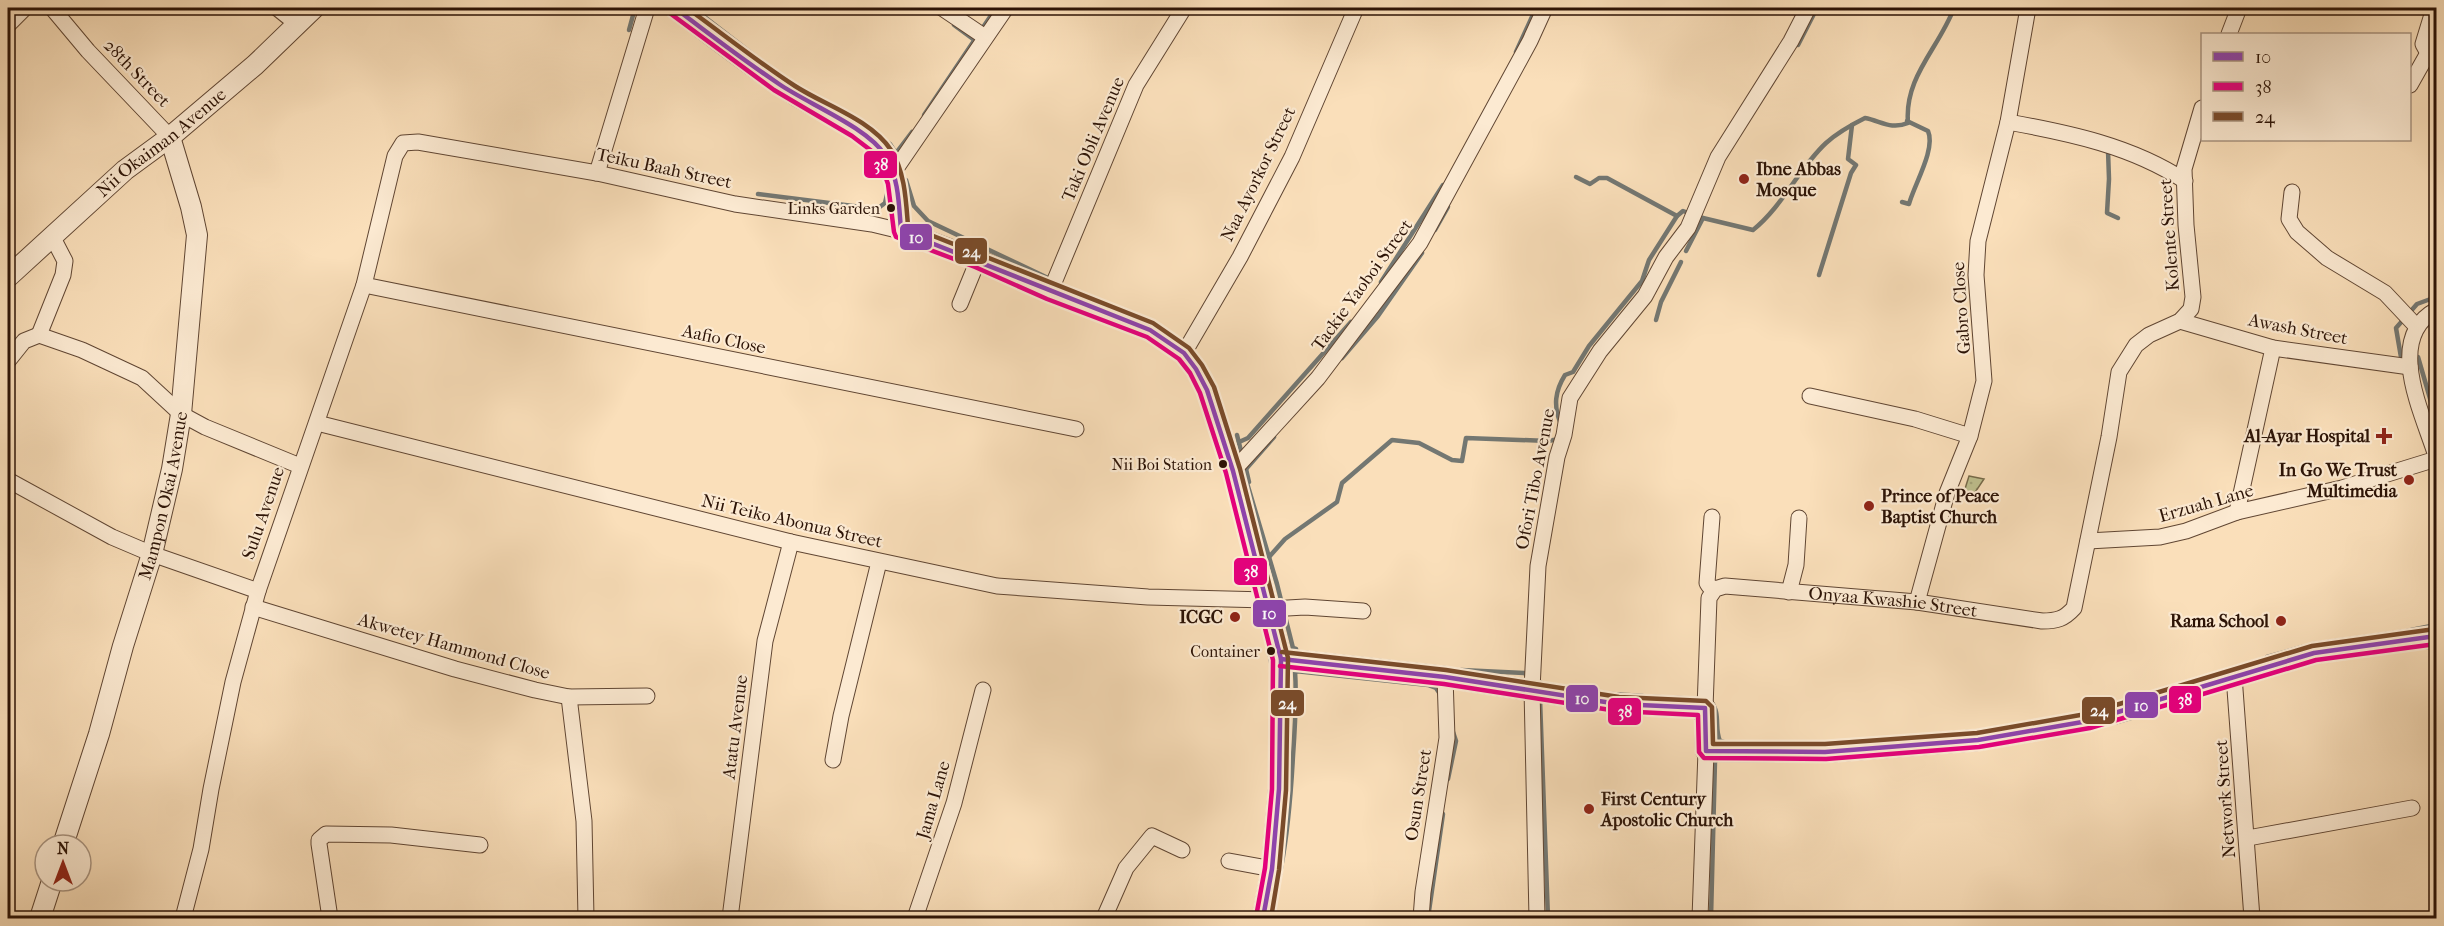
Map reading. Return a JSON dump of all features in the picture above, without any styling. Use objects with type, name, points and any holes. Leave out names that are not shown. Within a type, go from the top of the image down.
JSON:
[{"type":"street","points":[[8,25],[25,8]]},
{"type":"street","name":"28th Street","points":[[52,8],[88,51],[170,137]]},
{"type":"street","points":[[277,8],[297,24]]},
{"type":"street","name":"Nii Okaiman Avenue","points":[[8,277],[125,170],[170,137],[255,64],[314,8]]},
{"type":"street","points":[[597,173],[647,8]]},
{"type":"street","points":[[675,8],[794,94],[848,124],[875,143],[884,153],[893,173],[901,231],[1150,330],[1184,352],[1207,390],[1233,471],[1281,659],[1281,747],[1272,869],[1263,918]]},
{"type":"street","points":[[942,8],[985,37]]},
{"type":"street","points":[[893,173],[1006,8]]},
{"type":"street","name":"Taki Obli Avenue","points":[[1050,292],[1136,85],[1184,8]]},
{"type":"street","name":"Naa Ayorkor Street","points":[[1184,352],[1240,257],[1292,157],[1356,8]]},
{"type":"street","name":"Tackie Yaoboi Street","points":[[1233,471],[1318,378],[1420,243],[1530,41],[1545,8]]},
{"type":"street","name":"Ofori Tibo Avenue","points":[[1538,918],[1532,689],[1538,566],[1570,398],[1600,351],[1645,296],[1666,257],[1694,214],[1726,143],[1791,40],[1808,8]]},
{"type":"street","name":"Gabro Close","points":[[1917,602],[1947,493],[1970,436],[1984,381],[1976,275],[1978,241],[2008,122],[2028,8]]},
{"type":"street","points":[[2229,33],[2239,8]]},
{"type":"street","points":[[2411,82],[2432,55],[2423,44],[2434,8]]},
{"type":"street","name":"Kolente Street","points":[[2180,321],[2190,309],[2193,297],[2186,225],[2186,157],[2201,111]]},
{"type":"street","points":[[2008,122],[2068,133],[2096,142],[2171,171],[2185,181]]},
{"type":"street","name":"Mampon Okai Avenue","points":[[67,833],[99,734],[123,646],[152,554],[172,469],[181,414],[197,235],[170,137]]},
{"type":"street","name":"Teiku Baah Street","points":[[418,142],[597,173],[735,204],[872,224],[901,231]]},
{"type":"street","name":"Sulu Avenue","points":[[183,918],[201,849],[233,682],[253,607],[364,285],[395,156],[403,143],[418,142]]},
{"type":"street","points":[[2292,192],[2289,219],[2297,232],[2327,258],[2385,292],[2416,327]]},
{"type":"street","points":[[39,335],[63,275],[65,261],[52,238]]},
{"type":"street","points":[[960,304],[978,260]]},
{"type":"street","name":"Aafio Close","points":[[364,285],[1076,429]]},
{"type":"street","points":[[2436,310],[2423,318],[2410,341],[2410,367],[2436,458]]},
{"type":"street","name":"Awash Street","points":[[2180,321],[2273,348],[2410,367]]},
{"type":"street","name":"Onyaa Kwashie Street","points":[[1715,589],[1725,586],[1917,602],[2055,621],[2065,617],[2074,608],[2119,372],[2128,354],[2136,345],[2149,335],[2180,321]]},
{"type":"street","points":[[8,361],[24,341],[39,335],[82,350],[142,378],[181,414],[205,427],[300,466]]},
{"type":"street","points":[[2238,512],[2273,348]]},
{"type":"street","points":[[1810,396],[1915,419],[1970,436]]},
{"type":"street","name":"Nii Teiko Abonua Street","points":[[317,423],[791,542],[997,586],[1363,611]]},
{"type":"street","name":"Erzuah Lane","points":[[2088,541],[2160,537],[2186,531],[2238,512],[2342,488],[2436,458]]},
{"type":"street","points":[[8,480],[112,537],[152,554],[258,591]]},
{"type":"street","points":[[1700,918],[1709,598],[1715,589],[1707,583],[1712,517]]},
{"type":"street","points":[[1789,592],[1796,565],[1799,518]]},
{"type":"street","name":"Atatu Avenue","points":[[730,918],[765,641],[791,542]]},
{"type":"street","points":[[833,760],[841,716],[879,562]]},
{"type":"street","name":"Akwetey Hammond Close","points":[[253,607],[456,669],[569,697],[647,696]]},
{"type":"street","points":[[1706,751],[1825,752],[1978,740],[2088,721],[2314,653],[2436,636]]},
{"type":"street","points":[[1281,659],[1445,677],[1618,704],[1705,708]]},
{"type":"street","name":"Network Street","points":[[2234,676],[2248,838],[2252,918]]},
{"type":"street","name":"Osun Street","points":[[1421,918],[1447,738],[1445,677]]},
{"type":"street","name":"Jama Lane","points":[[915,918],[954,803],[983,690]]},
{"type":"street","points":[[569,697],[584,821],[586,918]]},
{"type":"street","points":[[2248,838],[2412,808]]},
{"type":"street","points":[[330,918],[319,844],[319,840],[326,834],[391,835],[480,845]]},
{"type":"street","points":[[1104,918],[1126,867],[1152,836],[1182,850]]},
{"type":"street","points":[[1229,861],[1272,869]]},
{"type":"street","points":[[40,918],[48,893]]},
{"type":"green space","points":[[1969,476],[1984,479],[1974,494],[1964,492]]},
{"type":"waterway","points":[[629,30],[635,8]]},
{"type":"waterway","points":[[693,8],[763,62]]},
{"type":"waterway","points":[[924,115],[996,8]]},
{"type":"waterway","points":[[1516,52],[1536,8]]},
{"type":"waterway","points":[[1798,45],[1817,8]]},
{"type":"waterway","points":[[1561,424],[1556,405],[1557,393],[1565,375],[1573,372],[1589,346],[1642,281],[1649,260],[1677,216],[1683,211],[1753,230],[1773,210],[1816,153],[1849,126],[1865,118],[1896,126],[1908,123],[1911,91],[1954,8]]},
{"type":"waterway","points":[[954,25],[973,39]]},
{"type":"waterway","points":[[1902,202],[1909,204],[1927,157],[1930,139],[1928,131],[1907,121]]},
{"type":"waterway","points":[[1819,275],[1851,173],[1856,165],[1848,159],[1852,125]]},
{"type":"waterway","points":[[896,153],[912,132]]},
{"type":"waterway","points":[[883,139],[890,144],[897,155]]},
{"type":"waterway","points":[[2108,150],[2107,213],[2118,218]]},
{"type":"waterway","points":[[1576,177],[1590,184],[1599,178],[1607,178],[1677,216]]},
{"type":"waterway","points":[[906,180],[914,206],[928,221],[1048,278]]},
{"type":"waterway","points":[[1381,282],[1443,185]]},
{"type":"waterway","points":[[758,194],[877,209],[885,203],[888,190]]},
{"type":"waterway","points":[[1435,230],[1448,207]]},
{"type":"waterway","points":[[1686,251],[1703,218]]},
{"type":"waterway","points":[[1342,358],[1378,316],[1422,253]]},
{"type":"waterway","points":[[1656,320],[1661,302],[1681,262]]},
{"type":"waterway","points":[[2402,363],[2396,328],[2417,304],[2436,297]]},
{"type":"waterway","points":[[1239,442],[1248,438],[1351,322]]},
{"type":"waterway","points":[[2418,357],[2436,419]]},
{"type":"waterway","points":[[1237,435],[1242,455]]},
{"type":"waterway","points":[[1246,469],[1274,437]]},
{"type":"waterway","points":[[1269,557],[1285,539],[1337,502],[1342,483],[1392,440],[1419,443],[1452,460],[1462,461],[1466,438],[1548,441],[1559,439]]},
{"type":"waterway","points":[[2431,463],[2436,480]]},
{"type":"waterway","points":[[1246,469],[1249,482],[1247,483],[1293,648],[1296,649]]},
{"type":"waterway","points":[[1245,554],[1252,584]]},
{"type":"waterway","points":[[2411,630],[2436,625]]},
{"type":"waterway","points":[[2267,657],[2302,647]]},
{"type":"waterway","points":[[2415,648],[2436,647]]},
{"type":"waterway","points":[[1269,650],[1272,668]]},
{"type":"waterway","points":[[1461,670],[1524,673],[1545,685]]},
{"type":"waterway","points":[[1281,868],[1287,826],[1296,714],[1295,671],[1428,685],[1436,688],[1440,694]]},
{"type":"waterway","points":[[1612,694],[1643,696]]},
{"type":"waterway","points":[[1540,699],[1548,918]]},
{"type":"waterway","points":[[1711,702],[1716,711],[1720,741],[1727,743]]},
{"type":"waterway","points":[[2117,722],[2144,714]]},
{"type":"waterway","points":[[1448,779],[1456,741],[1453,732]]},
{"type":"waterway","points":[[1711,918],[1715,761],[1719,759]]},
{"type":"waterway","points":[[1428,918],[1443,814]]},
{"type":"transit line","name":"10","points":[[675,8],[766,75],[851,126],[876,145],[885,155],[893,173],[898,192],[901,231],[1150,330],[1184,353],[1196,369],[1207,390],[1233,471],[1281,659],[1279,789],[1272,869],[1263,918]]},
{"type":"transit line","name":"24","points":[[687,8],[781,77],[860,121],[882,139],[891,150],[899,168],[904,187],[908,226],[1153,323],[1189,348],[1202,365],[1214,387],[1240,469],[1288,658],[1286,790],[1279,870],[1271,918]]},
{"type":"transit line","name":"38","points":[[671,14],[774,90],[852,136],[873,152],[888,184],[896,237],[1147,337],[1179,359],[1190,373],[1200,393],[1226,473],[1273,660],[1272,789],[1265,868],[1256,917]]},
{"type":"transit line","name":"24","points":[[1282,652],[1446,670],[1619,697],[1706,701],[1712,707],[1713,744],[1825,744],[1977,733],[2086,714],[2312,646],[2435,629]]},
{"type":"transit line","name":"10","points":[[1281,659],[1445,677],[1618,704],[1705,708],[1706,751],[1825,752],[1978,740],[2088,721],[2314,653],[2436,636]]},
{"type":"transit line","name":"38","points":[[1280,666],[1444,684],[1617,711],[1698,715],[1699,752],[1704,758],[1826,759],[1979,747],[2090,728],[2316,660],[2436,644]]},
{"type":"place","name":"Ibne Abbas Mosque","points":[[1744,179]]},
{"type":"place","name":"Links Garden","points":[[891,208]]},
{"type":"place","name":"Al-Ayar Hospital","points":[[2384,436]]},
{"type":"place","name":"Nii Boi Station","points":[[1223,464]]},
{"type":"place","name":"In Go We Trust Multimedia","points":[[2409,480]]},
{"type":"place","name":"Prince of Peace Baptist Church","points":[[1869,506]]},
{"type":"place","name":"ICGC","points":[[1235,617]]},
{"type":"place","name":"Rama School","points":[[2281,621]]},
{"type":"place","name":"Container","points":[[1271,651]]},
{"type":"place","name":"First Century Apostolic Church","points":[[1589,809]]}]
